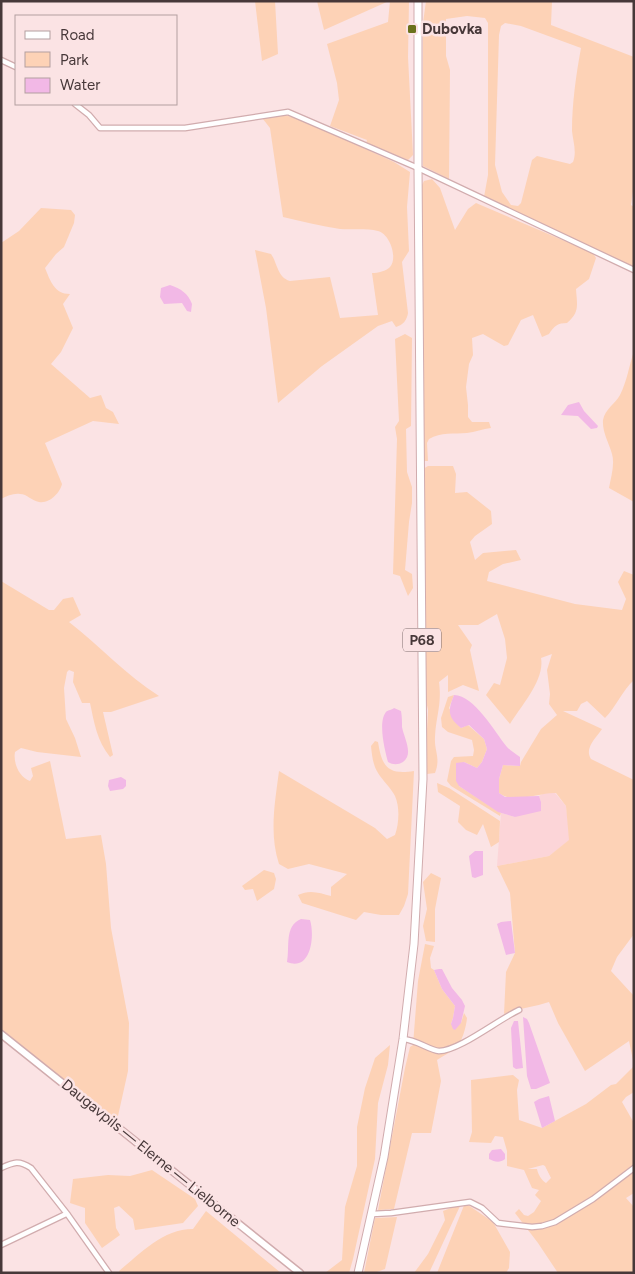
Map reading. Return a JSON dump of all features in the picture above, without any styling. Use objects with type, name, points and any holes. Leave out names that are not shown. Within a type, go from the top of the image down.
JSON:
[{"type":"main road","name":"P68","points":[[358,1273],[391,1118],[403,1039],[414,944],[423,779],[418,1]]},
{"type":"main road","name":"Daugavpils — Elerne — Lielborne","points":[[1,1034],[300,1273]]},
{"type":"street","points":[[1,60],[15,67]]},
{"type":"street","points":[[76,105],[89,115],[100,128],[185,128],[288,112],[418,168],[634,270]]},
{"type":"street","points":[[403,1039],[420,1043],[431,1049],[445,1050],[468,1040],[519,1010]]},
{"type":"street","points":[[1,1168],[14,1162],[24,1163],[32,1168],[107,1272]]},
{"type":"street","points":[[372,1214],[470,1202],[482,1208],[498,1223],[542,1226],[566,1217],[634,1168]]},
{"type":"street","points":[[1,1245],[66,1214]]},
{"type":"shaded area","points":[[546,792],[555,793],[566,806],[570,840],[549,856],[497,866],[501,813],[515,817],[541,802],[539,796]]},
{"type":"green space","points":[[255,1],[275,1],[278,54],[262,61]]},
{"type":"green space","points":[[317,1],[389,1],[324,30]]},
{"type":"green space","points":[[390,1],[409,1],[408,57],[413,155],[408,160],[366,143],[367,140],[330,126],[339,100],[337,83],[327,44],[388,22]]},
{"type":"green space","points":[[426,1],[552,1],[551,25],[634,57],[634,185],[631,205],[634,207],[634,267],[484,197],[488,175],[488,23],[485,18],[467,16],[446,19],[446,56],[450,70],[449,179],[423,166],[423,23]],"holes":[[[505,23],[521,26],[581,48],[573,110],[572,131],[575,150],[573,162],[570,164],[537,156],[532,160],[521,203],[518,206],[511,205],[502,192],[495,165],[499,35],[501,26]]]},
{"type":"green space","points":[[259,114],[285,115],[307,122],[394,162],[410,172],[407,207],[409,251],[402,262],[408,313],[406,320],[396,327],[392,321],[378,326],[322,366],[278,403],[266,308],[255,250],[271,254],[280,273],[290,281],[330,277],[340,318],[378,315],[372,273],[382,272],[390,267],[393,252],[389,241],[378,231],[340,229],[283,217],[270,128]]},
{"type":"green space","points":[[432,179],[440,188],[455,230],[468,209],[476,203],[593,253],[596,258],[589,279],[576,289],[576,312],[567,323],[556,326],[549,334],[542,337],[533,315],[521,320],[508,345],[504,346],[483,334],[472,338],[473,355],[469,364],[466,387],[468,417],[472,422],[489,422],[491,428],[467,433],[443,434],[429,439],[427,443],[428,461],[424,461],[421,187],[424,181]]},
{"type":"green space","points":[[41,208],[71,210],[75,215],[74,223],[64,247],[45,268],[56,289],[70,294],[63,304],[73,328],[61,352],[51,364],[90,398],[101,395],[106,408],[113,412],[119,424],[93,421],[45,443],[62,484],[54,497],[43,502],[18,494],[1,499],[1,243],[19,231]]},
{"type":"green space","points":[[405,334],[412,338],[411,426],[406,429],[407,472],[412,487],[412,503],[405,570],[412,574],[413,588],[408,596],[400,576],[393,574],[397,439],[395,427],[399,421],[395,339]]},
{"type":"green space","points":[[634,351],[634,502],[609,488],[613,458],[603,420],[622,390]]},
{"type":"green space","points":[[428,466],[453,466],[456,474],[455,493],[467,492],[491,511],[492,524],[470,542],[475,560],[483,553],[516,550],[521,560],[503,564],[489,572],[487,581],[575,604],[622,610],[626,599],[618,582],[624,571],[634,575],[634,680],[605,718],[587,701],[581,704],[577,711],[563,711],[602,729],[590,747],[589,755],[591,759],[634,780],[634,934],[617,957],[611,971],[634,996],[634,1065],[629,1041],[585,1071],[558,1023],[549,1002],[504,1014],[506,972],[515,953],[510,893],[497,866],[549,856],[569,840],[566,806],[556,793],[512,798],[499,793],[499,779],[503,765],[520,766],[541,729],[557,715],[549,704],[550,694],[547,670],[552,654],[541,658],[541,666],[536,684],[510,724],[486,695],[494,683],[500,685],[507,658],[505,639],[497,614],[478,625],[458,625],[472,645],[470,650],[479,691],[463,685],[448,692],[448,675],[439,682],[439,704],[435,737],[437,768],[435,773],[427,774],[425,770],[428,710],[425,696],[426,620],[423,469]]},
{"type":"green space","points":[[1,581],[49,610],[54,610],[63,599],[73,597],[81,615],[69,622],[135,679],[159,696],[111,712],[103,712],[113,755],[110,757],[99,738],[90,703],[82,703],[73,682],[74,672],[69,670],[64,688],[66,719],[81,757],[37,752],[21,748],[15,752],[15,761],[18,769],[30,781],[33,776],[31,768],[50,761],[66,839],[101,835],[106,864],[111,928],[129,1023],[128,1071],[118,1116],[115,1118],[110,1116],[1,1029]]},
{"type":"green space","points":[[454,695],[449,708],[461,728],[468,725],[484,739],[487,749],[482,762],[477,768],[464,762],[459,786],[501,813],[500,816],[451,786],[447,781],[451,761],[454,757],[473,756],[474,750],[472,740],[448,732],[442,727],[441,718],[448,697]]},
{"type":"green space","points":[[375,741],[378,742],[384,763],[388,767],[398,772],[414,771],[408,894],[399,915],[381,915],[364,912],[356,920],[302,903],[298,895],[302,893],[315,892],[331,896],[331,887],[347,874],[309,864],[288,869],[279,864],[274,841],[275,806],[279,771],[375,828],[387,839],[395,835],[398,821],[397,800],[375,767],[371,746]]},
{"type":"green space","points":[[437,783],[449,788],[500,821],[499,842],[491,847],[483,824],[477,835],[466,830],[458,822],[460,806],[438,792]]},
{"type":"green space","points":[[264,870],[274,873],[276,879],[274,889],[257,901],[253,889],[245,890],[242,886]]},
{"type":"green space","points":[[431,873],[441,878],[435,909],[435,942],[426,941],[423,926],[427,909],[423,882]]},
{"type":"green space","points":[[425,944],[434,946],[430,958],[431,968],[434,970],[442,989],[455,1006],[451,1024],[461,1023],[464,1013],[467,1018],[460,1043],[437,1060],[441,1081],[431,1133],[412,1133],[394,1209],[378,1210],[405,1068],[410,1047],[413,1045],[418,981]]},
{"type":"green space","points":[[390,1045],[388,1065],[378,1103],[375,1159],[353,1259],[349,1273],[325,1273],[342,1260],[345,1207],[357,1166],[357,1127],[365,1088],[375,1058]]},
{"type":"green space","points":[[634,1066],[634,1092],[622,1102],[634,1123],[634,1166],[597,1198],[634,1171],[634,1193],[626,1198],[634,1207],[634,1273],[558,1273],[515,1213],[519,1209],[524,1215],[528,1216],[534,1212],[541,1201],[535,1195],[539,1190],[532,1188],[524,1170],[507,1166],[507,1151],[503,1137],[495,1136],[491,1143],[469,1142],[472,1132],[471,1080],[513,1075],[519,1080],[517,1090],[519,1120],[542,1128],[586,1104],[611,1085],[616,1084]],"holes":[[[545,1166],[551,1178],[546,1183],[540,1177],[537,1169],[528,1169]]]},
{"type":"green space","points":[[152,1170],[195,1199],[198,1206],[183,1223],[135,1230],[133,1219],[119,1206],[114,1208],[116,1228],[120,1235],[102,1248],[85,1223],[85,1208],[70,1203],[73,1179],[108,1175],[130,1176]]},
{"type":"green space","points":[[465,1203],[493,1222],[510,1252],[509,1268],[506,1273],[437,1273]]},
{"type":"green space","points":[[461,1204],[429,1273],[414,1273],[428,1254],[445,1220],[443,1211]]},
{"type":"green space","points":[[206,1211],[281,1273],[120,1273],[119,1271],[153,1243],[172,1233],[193,1229]]},
{"type":"green space","points":[[397,1217],[385,1269],[374,1273],[364,1273],[375,1218]]},
{"type":"water","points":[[170,285],[186,294],[192,304],[191,312],[187,311],[182,303],[164,304],[160,297],[161,288]]},
{"type":"water","points":[[579,402],[584,411],[598,426],[597,428],[591,429],[578,416],[561,415],[568,405]]},
{"type":"water","points":[[454,695],[462,697],[477,708],[507,747],[520,757],[520,766],[503,765],[499,779],[499,793],[505,797],[539,796],[541,811],[515,817],[498,812],[459,786],[456,781],[456,763],[464,762],[477,768],[482,762],[487,749],[484,739],[469,725],[461,728],[451,717],[450,709]]},
{"type":"water","points":[[394,708],[401,711],[402,727],[408,755],[403,762],[392,764],[388,762],[382,728],[384,715],[387,711]]},
{"type":"water","points":[[121,777],[126,780],[126,786],[123,789],[110,791],[108,786],[109,780]]},
{"type":"water","points":[[475,851],[483,851],[483,875],[475,878],[472,877],[469,856]]},
{"type":"water","points":[[301,919],[310,920],[311,943],[306,957],[301,962],[295,964],[287,962],[289,937],[292,927]]},
{"type":"water","points":[[511,921],[515,953],[506,955],[497,924]]},
{"type":"water","points":[[442,969],[452,988],[465,1006],[461,1023],[455,1030],[451,1024],[455,1006],[442,989],[434,970]]},
{"type":"water","points":[[523,1017],[529,1023],[550,1083],[536,1089],[531,1089],[527,1076]]},
{"type":"water","points":[[514,1021],[518,1021],[523,1068],[516,1069],[513,1067],[511,1028]]},
{"type":"water","points":[[549,1096],[555,1121],[542,1128],[534,1102]]},
{"type":"water","points":[[501,1149],[505,1154],[505,1159],[497,1162],[489,1159],[489,1154],[492,1150]]},
{"type":"place","name":"Dubovka","points":[[412,29]]}]
